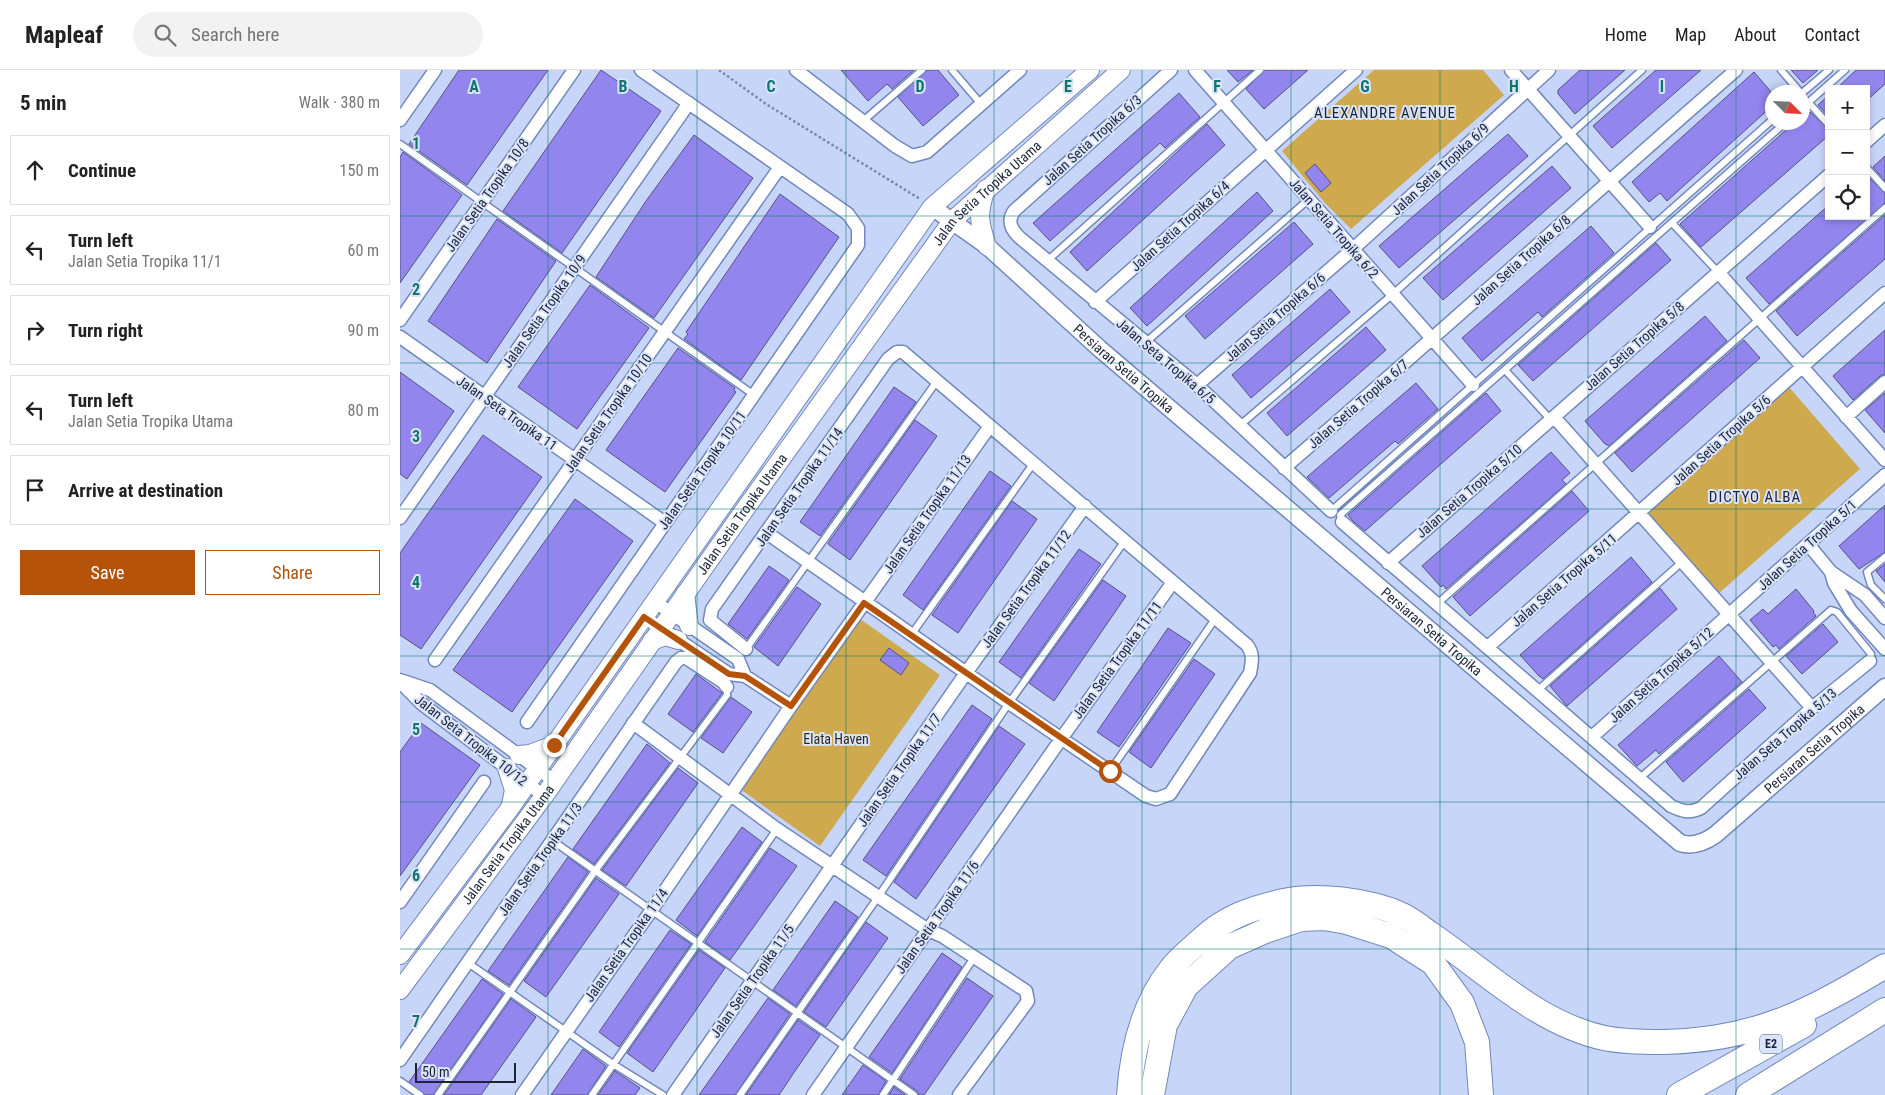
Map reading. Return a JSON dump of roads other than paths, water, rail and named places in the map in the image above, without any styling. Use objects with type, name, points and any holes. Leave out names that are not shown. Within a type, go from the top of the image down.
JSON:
[{"type":"highway","points":[[1129,1095],[1130,1080],[1145,1011],[1171,968],[1212,929],[1252,908],[1298,899],[1352,900],[1402,915],[1447,945],[1528,1005],[1568,1026],[1603,1038],[1631,1041],[1694,1041],[1747,1032],[1789,1019],[1828,1000],[1885,966]]},
{"type":"highway","points":[[1152,1095],[1165,1025],[1186,986],[1229,946],[1300,919],[1324,918],[1347,922],[1391,936],[1433,963],[1462,1003],[1477,1042],[1481,1095]]},
{"type":"highway","name":"E2","points":[[1679,1095],[1885,978]]},
{"type":"highway","name":"E2","points":[[1748,1095],[1885,1010]]},
{"type":"main road","name":"Jalan Setia Tropika Utama","points":[[400,955],[510,808],[932,207],[1090,70]]},
{"type":"main road","name":"Jalan Setia Tropika Utama","points":[[400,990],[544,796],[685,594],[952,220],[1121,70]]},
{"type":"main road","points":[[986,189],[979,209],[980,221],[987,246]]},
{"type":"main road","points":[[685,594],[689,626]]},
{"type":"main road","points":[[657,634],[678,640]]},
{"type":"main road","points":[[519,755],[530,754],[554,745]]},
{"type":"main road","points":[[507,768],[514,790],[510,808]]},
{"type":"street","points":[[400,120],[435,70]]},
{"type":"street","name":"Jalan Setia Tropika 10/8","points":[[400,320],[574,70]]},
{"type":"street","points":[[641,70],[780,167]]},
{"type":"street","points":[[804,72],[863,121],[912,156],[928,152],[1020,70]]},
{"type":"street","name":"Jalan Setia Tropika 6/3","points":[[1014,211],[1171,70]]},
{"type":"street","name":"Jalan Setia Tropika 6/2","points":[[1195,70],[1473,385]]},
{"type":"street","points":[[1511,70],[1650,227]]},
{"type":"street","name":"Jalan Setia Tropika 6/9","points":[[1353,249],[1549,70]]},
{"type":"street","name":"Jalan Setia Tropika 6/8","points":[[1433,340],[1608,181],[1736,70]]},
{"type":"street","name":"Jalan Setia Tropika 6/4","points":[[1095,302],[1265,150],[1348,72]]},
{"type":"street","name":"Jalan Setia Tropika 10/9","points":[[400,518],[689,103]]},
{"type":"street","points":[[1870,138],[1885,125]]},
{"type":"street","name":"Jalan Setia Tropika 10/11","points":[[527,722],[858,245],[858,228],[848,214],[780,167]]},
{"type":"street","name":"Jalan Setia Tropika 10/10","points":[[435,660],[780,167]]},
{"type":"street","name":"Jalan Setia Tropika 5/8","points":[[1552,418],[1825,178]]},
{"type":"street","name":"Persiaran Setia Tropika","points":[[932,207],[987,246],[1108,355],[1680,843],[1688,845],[1698,843],[1715,835],[1885,687]]},
{"type":"street","name":"Jalan Seta Tropika 6/5","points":[[1014,211],[1010,216],[1010,224],[1014,232],[1095,302],[1197,385],[1331,511]]},
{"type":"street","name":"Jalan Setia Tropika 6/6","points":[[1197,385],[1353,249]]},
{"type":"street","points":[[1718,272],[1801,368],[1885,460]]},
{"type":"street","name":"Jalan Setia Tropika 5/6","points":[[1640,513],[1885,293]]},
{"type":"street","name":"Jalan Seta Tropika 11","points":[[400,337],[665,523]]},
{"type":"street","name":"Jalan Setia Tropika 6/7","points":[[1284,468],[1433,340]]},
{"type":"street","name":"Jalan Setia Tropika 11/14","points":[[746,649],[710,620],[710,615],[888,359],[896,352],[903,352],[937,381]]},
{"type":"street","points":[[767,533],[864,603],[1146,796],[1156,799],[1170,794],[1250,673],[1252,662],[1250,649],[937,381]]},
{"type":"street","points":[[1846,417],[1885,382]]},
{"type":"street","points":[[1552,418],[1640,513],[1812,708]]},
{"type":"street","name":"Jalan Setia Tropika 5/10","points":[[1388,563],[1552,418]]},
{"type":"street","name":"Jalan Setia Tropika 11/13","points":[[791,706],[990,426]]},
{"type":"street","name":"Jalan Setia Tropika 5/1","points":[[1729,614],[1885,475]]},
{"type":"street","name":"Jalan Setia Tropika 11/12","points":[[966,673],[1085,506]]},
{"type":"street","name":"Jalan Setia Tropika 5/11","points":[[1489,646],[1640,513]]},
{"type":"street","points":[[1342,522],[1388,563],[1489,646],[1640,778]]},
{"type":"street","points":[[1808,544],[1831,572],[1865,595],[1885,618]]},
{"type":"street","points":[[1831,572],[1834,583],[1851,611],[1885,650]]},
{"type":"street","name":"Jalan Setia Tropika 11/11","points":[[1061,739],[1173,582]]},
{"type":"street","points":[[654,601],[738,659],[745,676]]},
{"type":"street","name":"Jalan Setia Tropika 5/12","points":[[1593,736],[1729,614]]},
{"type":"street","points":[[644,617],[657,634]]},
{"type":"street","points":[[678,640],[729,674],[745,676],[791,706]]},
{"type":"street","points":[[706,659],[716,644]]},
{"type":"street","name":"Jalan Setia Tropika 11/3","points":[[400,1060],[633,723],[681,658],[686,658],[727,687]]},
{"type":"street","name":"Jalan Seta Tropika 5/13","points":[[1640,778],[1671,806],[1689,812],[1701,808],[1812,708],[1870,660]]},
{"type":"street","name":"Jalan Setia Tropika 11/7","points":[[831,867],[966,673]]},
{"type":"street","name":"Jalan Seta Tropika 10/12","points":[[400,681],[430,690],[554,781]]},
{"type":"street","name":"Jalan Seta Tropika 10/12","points":[[400,681],[422,704],[544,796]]},
{"type":"street","name":"Jalan Setia Tropika 11/4","points":[[522,1095],[791,706]]},
{"type":"street","points":[[633,723],[776,829],[831,867],[928,930],[942,936],[975,956],[1026,990],[1028,1001],[1025,1006],[959,1095]]},
{"type":"street","points":[[469,740],[479,726]]},
{"type":"street","name":"Jalan Setia Tropika 11/6","points":[[813,1095],[1061,739]]},
{"type":"street","points":[[400,902],[484,782]]},
{"type":"street","name":"Jalan Setia Tropika 11/5","points":[[672,1095],[831,867]]},
{"type":"lane","points":[[863,121],[922,70]]},
{"type":"lane","points":[[952,70],[981,104]]},
{"type":"lane","points":[[1047,261],[1260,70]]},
{"type":"lane","points":[[1240,426],[1393,294],[1642,70]]},
{"type":"lane","points":[[1780,70],[1794,85]]},
{"type":"lane","points":[[1810,86],[1829,70]]},
{"type":"lane","points":[[1810,101],[1846,70]]},
{"type":"lane","points":[[1810,105],[1825,121]]},
{"type":"lane","points":[[1331,511],[1765,126]]},
{"type":"lane","points":[[1342,522],[1340,515],[1777,130]]},
{"type":"lane","points":[[400,144],[754,395]]},
{"type":"lane","points":[[1870,171],[1885,188]]},
{"type":"lane","points":[[1145,342],[1309,199]]},
{"type":"lane","points":[[1438,603],[1885,208]]},
{"type":"lane","points":[[1672,222],[1718,272]]},
{"type":"lane","points":[[1505,370],[1552,418]]},
{"type":"lane","points":[[746,649],[937,381]]},
{"type":"lane","points":[[911,635],[1033,464]]},
{"type":"lane","points":[[740,1095],[878,897],[1009,703],[1124,542]]},
{"type":"lane","points":[[1885,557],[1867,572],[1870,585],[1885,599]]},
{"type":"lane","points":[[1538,690],[1682,562]]},
{"type":"lane","points":[[1640,778],[1832,609],[1867,648],[1871,654],[1870,660]]},
{"type":"lane","points":[[1110,771],[1215,619]]},
{"type":"lane","points":[[438,1095],[595,871],[679,757],[727,696],[727,687]]},
{"type":"lane","points":[[592,1095],[776,829]]},
{"type":"lane","points":[[552,841],[914,1095]]},
{"type":"lane","points":[[883,1095],[975,956]]},
{"type":"lane","points":[[468,963],[613,1064],[663,1095]]},
{"type":"lane","points":[[400,1081],[420,1095]]},
{"type":"district","name":"ALEXANDRE AVENUE","points":[[1385,113]]},
{"type":"district","name":"DICTYO ALBA","points":[[1755,497]]},
{"type":"park label","name":"Elata Haven","points":[[836,739]]}]
